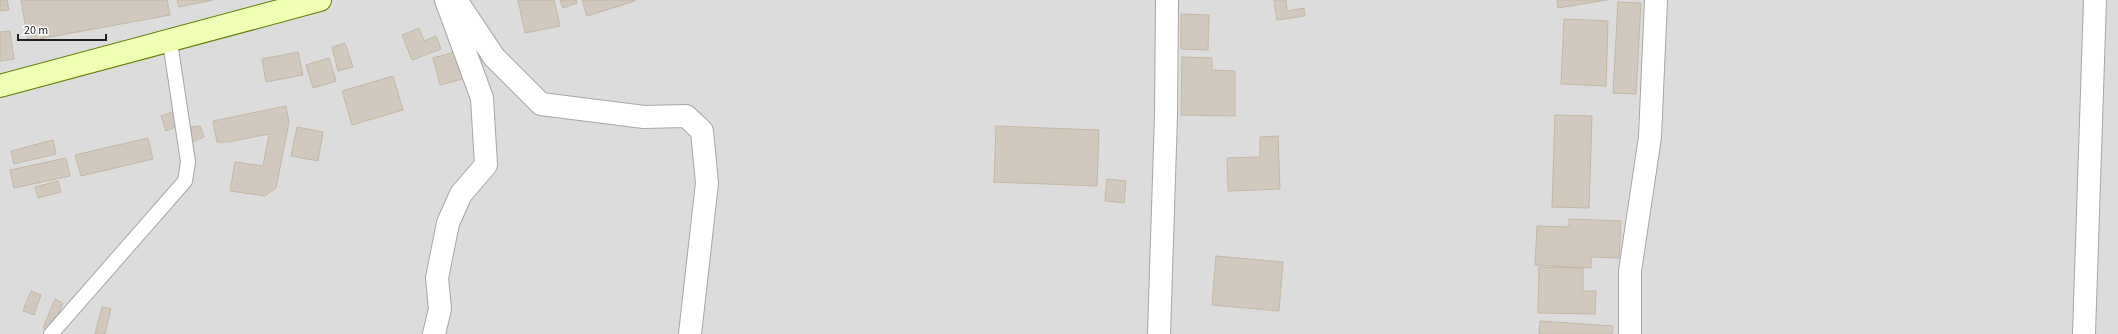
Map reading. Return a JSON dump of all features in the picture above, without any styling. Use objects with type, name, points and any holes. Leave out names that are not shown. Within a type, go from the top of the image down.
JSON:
[{"type":"street","points":[[0,86],[170,42],[320,0]]},
{"type":"street","points":[[434,334],[440,309],[438,278],[448,223],[461,194],[486,165],[482,98],[446,0]]},
{"type":"street","points":[[456,0],[494,57],[541,104],[644,117],[686,116],[702,131],[707,183],[690,334]]},
{"type":"street","points":[[1159,334],[1166,123],[1167,0]]},
{"type":"street","points":[[1630,334],[1630,271],[1650,137],[1656,0]]},
{"type":"street","points":[[2084,334],[2095,0]]},
{"type":"lane","points":[[51,334],[185,181],[188,162],[170,42]]},
{"type":"shaded area","points":[[0,0],[2118,0],[2118,334],[0,334]]},
{"type":"building","points":[[0,0],[7,0],[9,10],[0,11]]},
{"type":"building","points":[[21,0],[167,0],[170,15],[28,41]]},
{"type":"building","points":[[177,0],[213,0],[179,7]]},
{"type":"building","points":[[518,0],[554,0],[560,26],[525,33]]},
{"type":"building","points":[[560,0],[576,0],[577,3],[563,8]]},
{"type":"building","points":[[582,0],[635,0],[635,1],[587,16]]},
{"type":"building","points":[[1274,0],[1286,0],[1287,11],[1304,8],[1305,16],[1277,20]]},
{"type":"building","points":[[1557,0],[1607,0],[1558,8]]},
{"type":"building","points":[[1618,2],[1641,3],[1636,94],[1613,93]]},
{"type":"building","points":[[1181,14],[1209,15],[1208,50],[1181,49]]},
{"type":"building","points":[[1564,19],[1608,21],[1606,86],[1561,84]]},
{"type":"building","points":[[419,28],[424,41],[436,36],[441,49],[412,60],[402,35]]},
{"type":"building","points":[[10,31],[14,59],[0,61],[0,32]]},
{"type":"building","points":[[345,43],[353,67],[338,71],[332,47]]},
{"type":"building","points":[[458,51],[466,78],[440,85],[433,58]]},
{"type":"building","points":[[298,52],[303,75],[266,82],[262,59]]},
{"type":"building","points":[[1182,57],[1212,58],[1212,70],[1235,71],[1235,116],[1181,115]]},
{"type":"building","points":[[329,58],[336,81],[313,88],[306,65]]},
{"type":"building","points":[[393,76],[403,110],[352,125],[342,91]]},
{"type":"building","points":[[286,106],[289,122],[276,188],[265,196],[230,191],[235,162],[263,166],[269,134],[228,142],[217,142],[213,121]]},
{"type":"building","points":[[172,112],[177,126],[166,131],[161,116]]},
{"type":"building","points":[[1555,115],[1592,116],[1589,208],[1552,207]]},
{"type":"building","points":[[200,126],[204,137],[192,142],[191,127]]},
{"type":"building","points":[[996,126],[1099,130],[1097,186],[994,182]]},
{"type":"building","points":[[297,127],[323,132],[318,161],[291,156]]},
{"type":"building","points":[[1278,136],[1280,189],[1228,191],[1227,158],[1260,157],[1260,137]]},
{"type":"building","points":[[148,138],[153,159],[81,176],[75,155]]},
{"type":"building","points":[[53,140],[56,154],[14,164],[11,151]]},
{"type":"building","points":[[66,158],[70,176],[14,188],[10,170]]},
{"type":"building","points":[[1107,179],[1126,181],[1124,203],[1105,201]]},
{"type":"building","points":[[58,181],[61,192],[38,198],[35,187]]},
{"type":"building","points":[[1569,219],[1621,221],[1619,258],[1591,257],[1591,268],[1535,265],[1537,226],[1569,227]]},
{"type":"building","points":[[1216,256],[1283,262],[1279,311],[1212,305]]},
{"type":"building","points":[[1539,267],[1583,268],[1583,291],[1596,291],[1595,314],[1538,313]]},
{"type":"building","points":[[31,291],[41,295],[34,315],[23,311]]},
{"type":"building","points":[[55,299],[63,303],[51,331],[43,328]]},
{"type":"building","points":[[102,307],[111,309],[105,334],[95,334]]},
{"type":"building","points":[[1540,321],[1613,326],[1612,334],[1539,334]]}]
